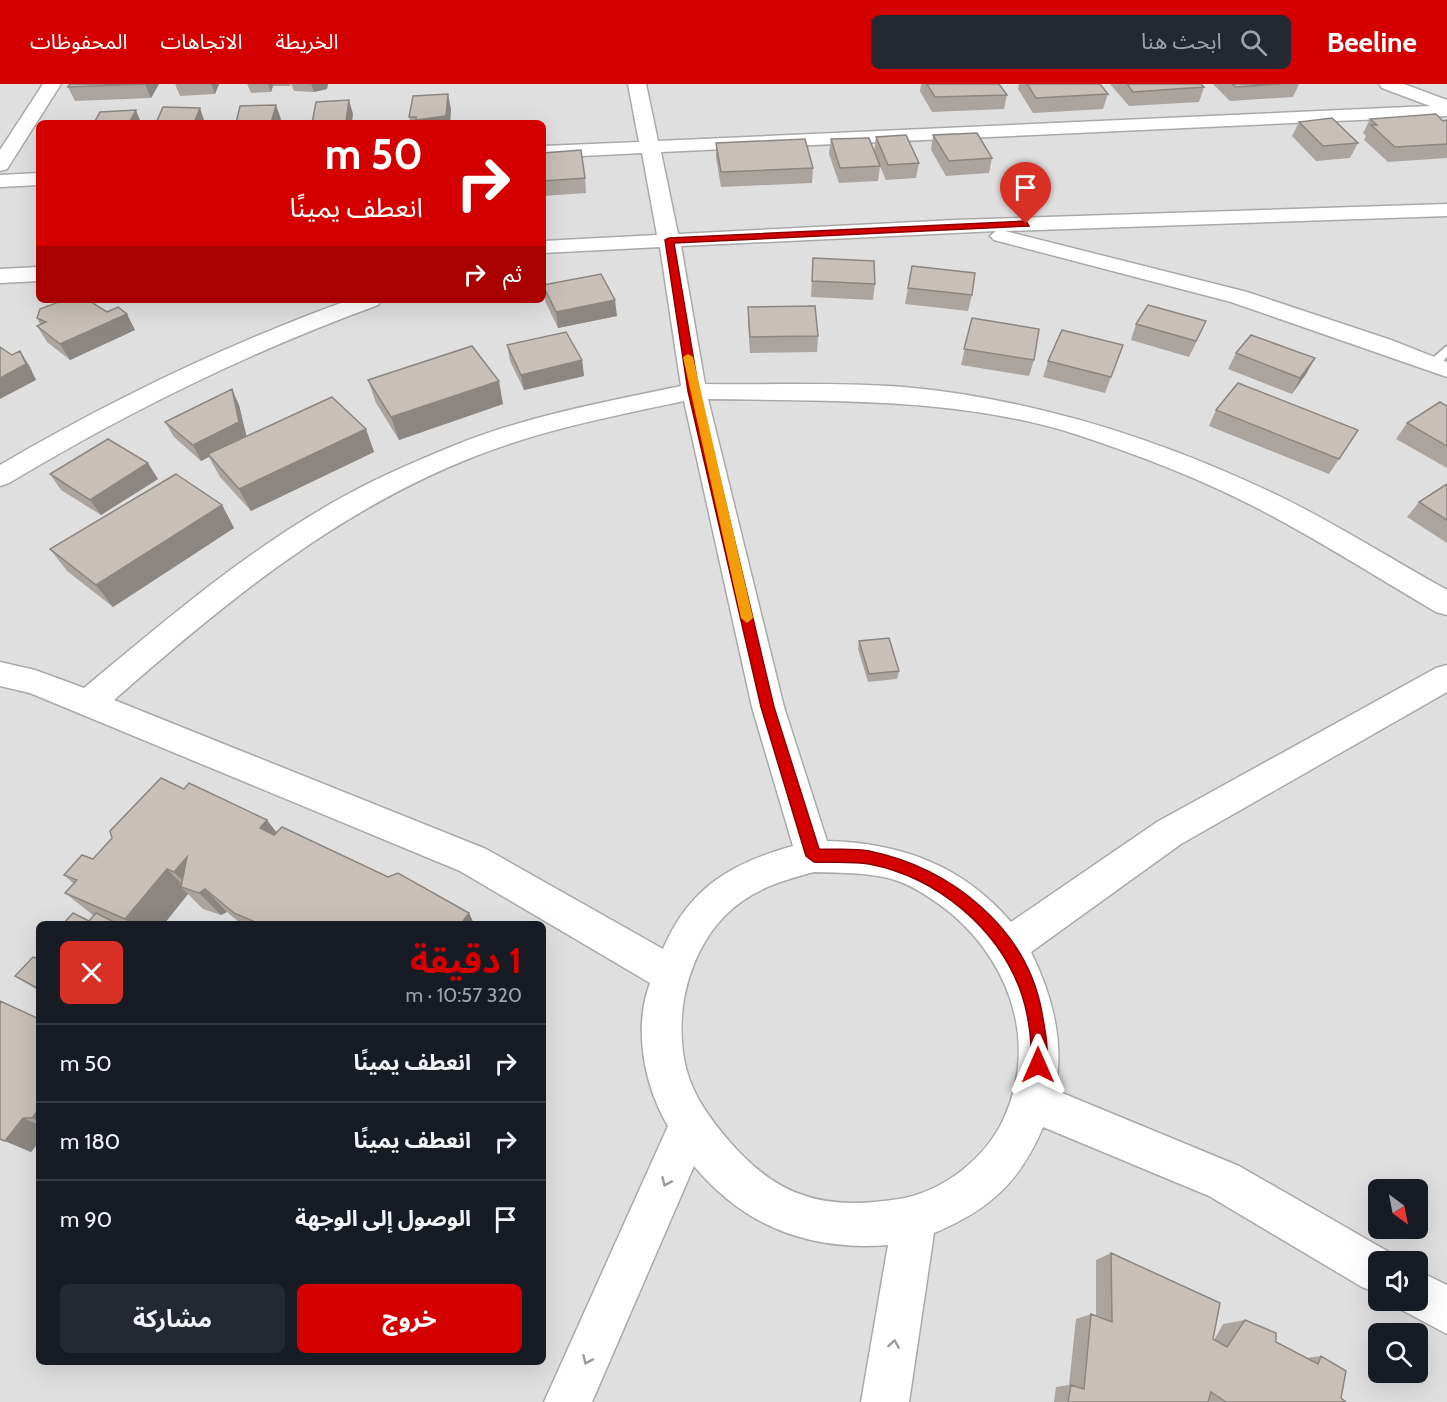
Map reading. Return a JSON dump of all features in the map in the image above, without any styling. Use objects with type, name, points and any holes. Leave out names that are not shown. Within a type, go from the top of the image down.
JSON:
[{"type":"street","points":[[0,165],[52,84]]},
{"type":"street","points":[[638,84],[669,240],[694,391],[768,707],[814,856]]},
{"type":"street","points":[[1388,84],[1447,106]]},
{"type":"street","points":[[546,152],[1447,111]]},
{"type":"street","points":[[0,181],[36,179]]},
{"type":"street","points":[[546,247],[956,226],[1447,210]]},
{"type":"street","points":[[956,226],[1075,253],[1239,297],[1442,361]]},
{"type":"street","points":[[0,276],[36,274]]},
{"type":"street","points":[[0,477],[64,437],[204,366],[295,326],[361,303]]},
{"type":"street","points":[[88,704],[167,636],[277,551],[360,499],[464,451],[548,424],[694,391],[904,395],[998,409],[1084,428],[1185,466],[1268,502],[1447,604]]},
{"type":"street","points":[[0,674],[35,682],[473,860],[669,973]]},
{"type":"street","points":[[1007,947],[1169,833],[1447,677]]},
{"type":"street","points":[[814,856],[868,857],[921,873],[969,904],[1007,947],[1030,994],[1040,1047],[1034,1102],[1009,1153],[968,1194],[914,1220],[851,1227],[787,1212],[731,1177],[689,1128],[667,1077],[661,1023],[669,973],[692,928],[725,893],[767,868],[814,856]]},
{"type":"street","points":[[1034,1102],[1224,1181],[1368,1266]]},
{"type":"street","points":[[568,1402],[689,1128]]},
{"type":"street","points":[[885,1402],[914,1220]]},
{"type":"street","points":[[1428,1300],[1447,1311]]},
{"type":"shaded area","points":[[0,84],[1447,84],[1447,1402],[0,1402]]},
{"type":"building","points":[[70,84],[145,84],[68,87]]},
{"type":"building","points":[[927,84],[999,84],[1007,95],[935,97]]},
{"type":"building","points":[[1027,84],[1100,84],[1108,94],[1036,98]]},
{"type":"building","points":[[1127,84],[1201,84],[1204,87],[1133,92]]},
{"type":"building","points":[[1232,84],[1279,84],[1235,87]]},
{"type":"building","points":[[448,94],[446,116],[416,120],[416,117],[409,117],[413,96]]},
{"type":"building","points":[[349,100],[346,120],[313,120],[316,102]]},
{"type":"building","points":[[276,105],[272,120],[237,120],[240,106]]},
{"type":"building","points":[[163,107],[200,108],[195,120],[157,120]]},
{"type":"building","points":[[136,110],[131,120],[96,120],[100,112]]},
{"type":"building","points":[[1436,114],[1443,121],[1447,120],[1447,144],[1395,147],[1371,125],[1377,125],[1370,119]]},
{"type":"building","points":[[1332,118],[1358,143],[1323,146],[1299,122]]},
{"type":"building","points":[[977,133],[992,158],[949,161],[933,135]]},
{"type":"building","points":[[906,135],[919,163],[888,165],[876,137]]},
{"type":"building","points":[[869,138],[880,166],[840,168],[831,139]]},
{"type":"building","points":[[805,139],[813,168],[721,172],[716,143]]},
{"type":"building","points":[[581,150],[585,178],[546,181],[546,153]]},
{"type":"building","points":[[813,258],[874,261],[875,284],[812,281]]},
{"type":"building","points":[[912,266],[975,273],[972,295],[908,288]]},
{"type":"building","points":[[601,274],[615,300],[556,312],[546,291],[546,284]]},
{"type":"building","points":[[56,303],[93,303],[107,312],[118,307],[127,314],[60,344],[37,326],[46,322],[37,318],[40,309]]},
{"type":"building","points":[[1148,305],[1206,321],[1196,341],[1136,324]]},
{"type":"building","points":[[815,306],[818,336],[750,337],[748,307]]},
{"type":"building","points":[[972,318],[1039,329],[1034,360],[964,349]]},
{"type":"building","points":[[1062,330],[1123,345],[1111,377],[1048,361]]},
{"type":"building","points":[[566,332],[582,360],[521,375],[507,345]]},
{"type":"building","points":[[1251,335],[1315,358],[1300,378],[1236,353]]},
{"type":"building","points":[[472,346],[499,381],[391,417],[368,380]]},
{"type":"building","points":[[0,347],[12,355],[20,351],[26,364],[0,378]]},
{"type":"building","points":[[1238,383],[1358,430],[1339,459],[1216,410]]},
{"type":"building","points":[[232,389],[239,422],[193,445],[165,422]]},
{"type":"building","points":[[332,397],[366,429],[239,489],[208,454]]},
{"type":"building","points":[[1440,402],[1447,406],[1447,446],[1407,423]]},
{"type":"building","points":[[108,439],[148,463],[90,500],[50,474]]},
{"type":"building","points":[[176,474],[222,505],[96,585],[50,549]]},
{"type":"building","points":[[1447,484],[1447,520],[1419,502]]},
{"type":"building","points":[[889,638],[899,671],[869,674],[859,641]]},
{"type":"building","points":[[161,778],[184,789],[189,783],[267,820],[260,828],[274,835],[282,827],[388,877],[398,873],[469,913],[463,921],[253,921],[234,913],[205,889],[199,893],[181,887],[187,857],[174,872],[167,869],[125,919],[65,893],[77,880],[64,875],[82,855],[93,859],[112,838],[110,831]]},
{"type":"building","points":[[73,913],[89,921],[66,921]]},
{"type":"building","points":[[96,913],[112,921],[89,921]]},
{"type":"building","points":[[33,957],[36,958],[36,987],[15,976]]},
{"type":"building","points":[[0,1001],[36,1018],[36,1113],[32,1118],[23,1118],[5,1141],[0,1139]]},
{"type":"building","points":[[1111,1253],[1220,1303],[1213,1339],[1227,1347],[1245,1320],[1276,1333],[1276,1342],[1318,1364],[1321,1356],[1346,1371],[1341,1398],[1346,1402],[1226,1402],[1211,1392],[1208,1402],[1068,1402],[1071,1385],[1084,1389],[1091,1314],[1112,1322]]},
{"type":"slow traffic","points":[[688,357],[747,618]]},
{"type":"route","points":[[1026,224],[669,240],[694,391],[768,707],[814,856],[868,857],[921,873],[969,904],[1007,947],[1030,994],[1040,1047],[1038,1065]]}]
